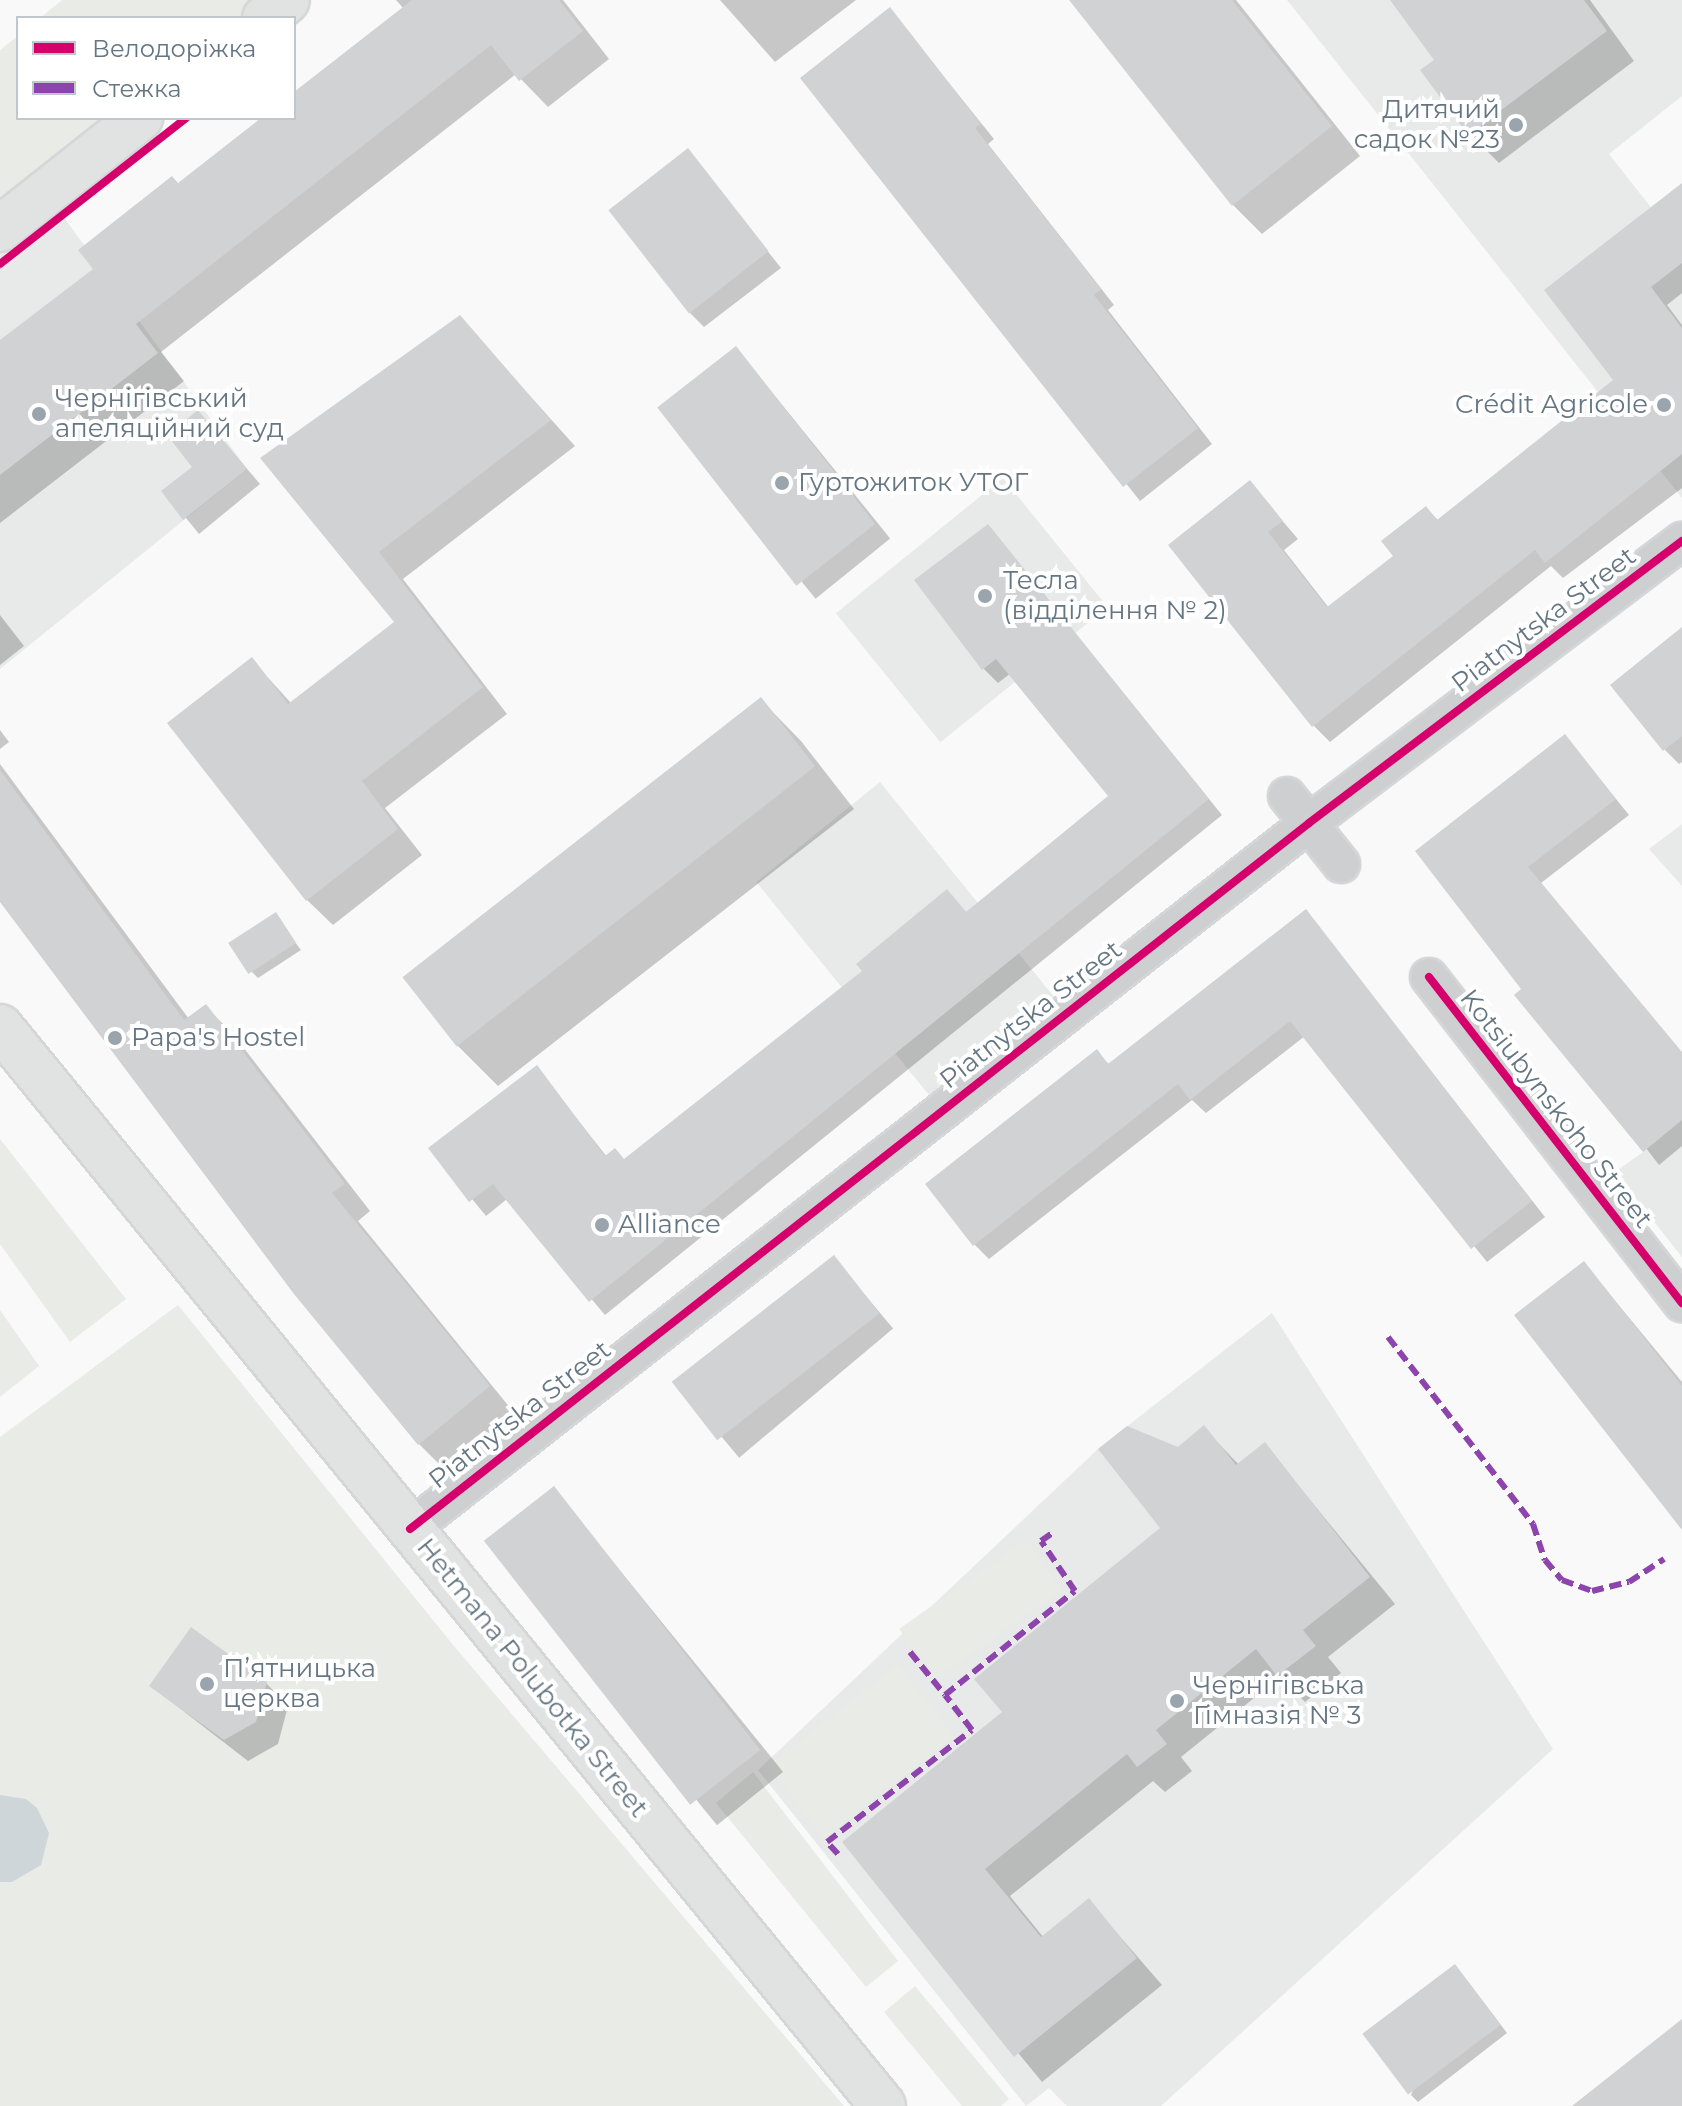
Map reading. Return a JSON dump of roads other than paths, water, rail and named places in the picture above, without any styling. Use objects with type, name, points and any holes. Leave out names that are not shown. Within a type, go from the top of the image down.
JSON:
[{"type":"main road","points":[[267,16],[287,0]]},
{"type":"main road","points":[[0,229],[137,120]]},
{"type":"main road","name":"Hetmana Polubotka Street","points":[[0,1027],[883,2106]]},
{"type":"street","name":"Piatnytska Street","points":[[410,1529],[1298,810],[1682,541]]},
{"type":"street","points":[[1298,810],[1341,864]]},
{"type":"street","name":"Kotsiubynskoho Street","points":[[1429,977],[1682,1303]]},
{"type":"place","name":"Дитячий садок №23","points":[[1516,125]]},
{"type":"place","name":"Crédit Agricole","points":[[1664,405]]},
{"type":"place","name":"Чернігівський апеляційний суд","points":[[39,414]]},
{"type":"place","name":"Гуртожиток УТОГ","points":[[782,483]]},
{"type":"place","name":"Тесла (відділення № 2)","points":[[985,596]]},
{"type":"place","name":"Papa's Hostel","points":[[115,1038]]},
{"type":"place","name":"Alliance","points":[[602,1225]]},
{"type":"place","name":"П’ятницька церква","points":[[207,1684]]},
{"type":"place","name":"Чернігівська Гімназія № 3","points":[[1177,1701]]}]
